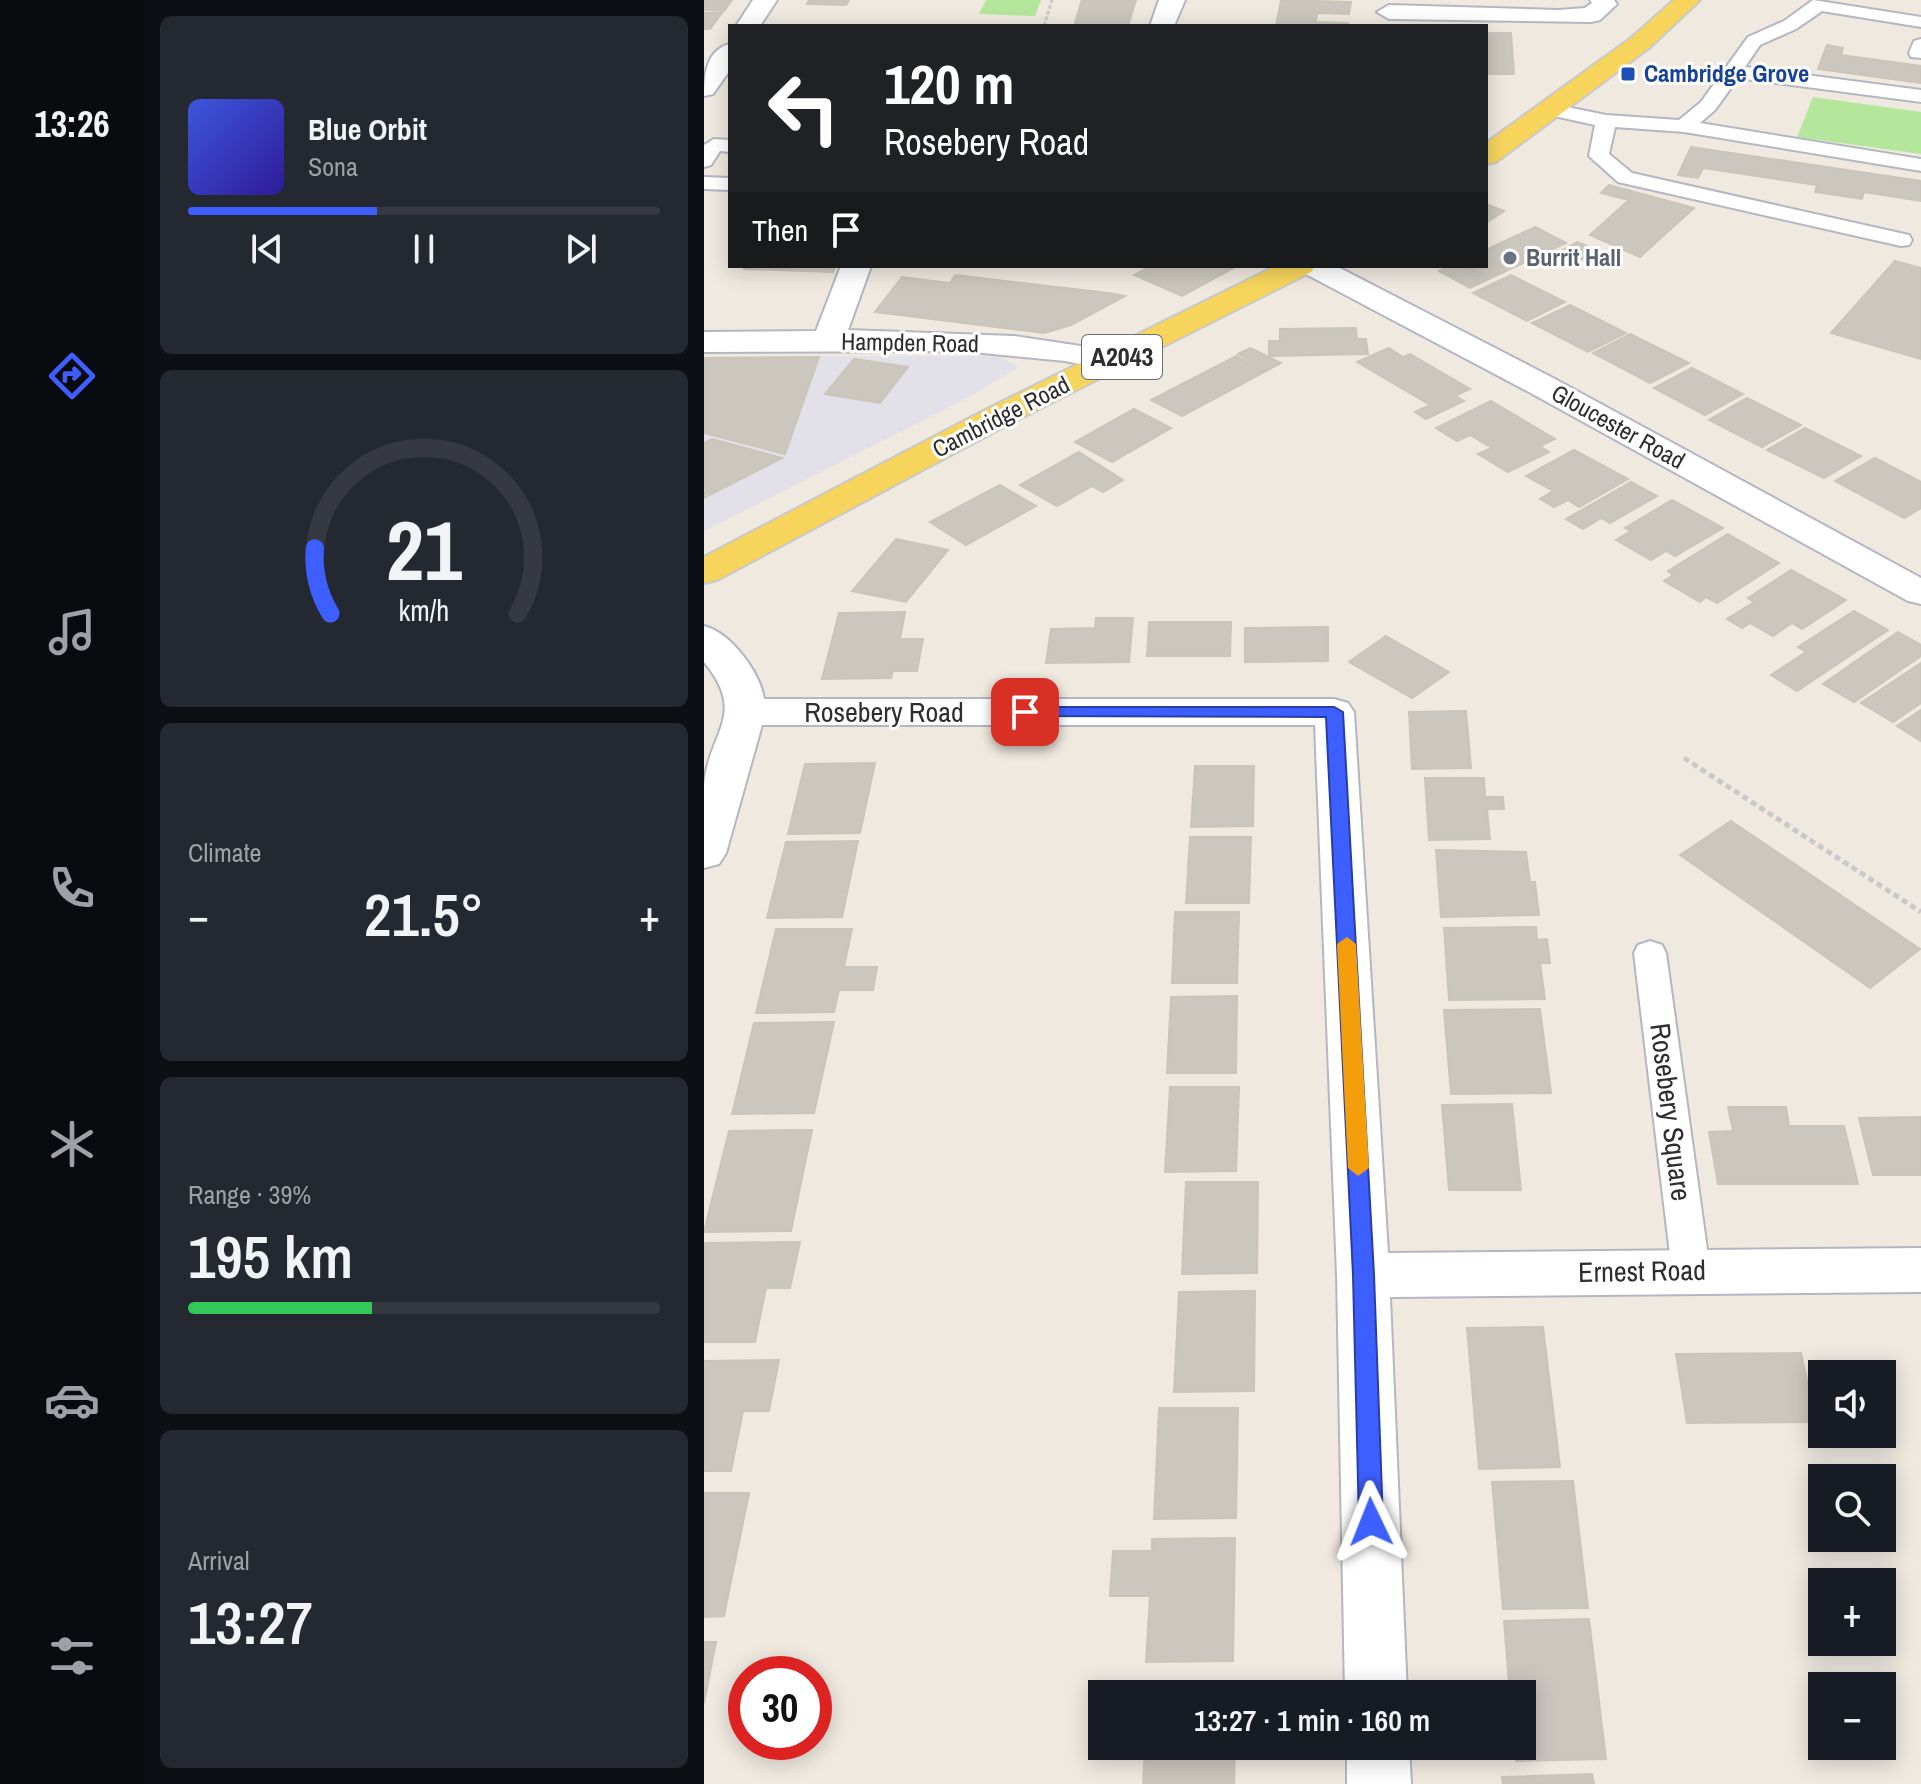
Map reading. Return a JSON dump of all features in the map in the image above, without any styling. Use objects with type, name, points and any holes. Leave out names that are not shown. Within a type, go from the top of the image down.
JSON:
[{"type":"main road","points":[[1488,155],[1640,43],[1688,0]]},
{"type":"main road","name":"Cambridge Road","points":[[704,572],[995,418],[1296,268]]},
{"type":"street","points":[[749,24],[765,0]]},
{"type":"street","points":[[1163,24],[1168,5],[1173,0]]},
{"type":"street","points":[[1389,13],[1559,17],[1591,15],[1605,4],[1602,0]]},
{"type":"street","points":[[828,341],[855,268]]},
{"type":"street","name":"Gloucester Road","points":[[1317,268],[1541,385],[1921,593]]},
{"type":"street","name":"Hampden Road","points":[[704,342],[828,341],[1060,349],[1114,361]]},
{"type":"street","points":[[704,638],[742,682],[746,712],[704,853]]},
{"type":"street","name":"Rosebery Road","points":[[746,712],[1334,712],[1363,1275],[1376,1680]]},
{"type":"street","name":"Ernest Road","points":[[1363,1275],[1921,1270]]},
{"type":"street","points":[[1378,1760],[1379,1784]]},
{"type":"lane","points":[[1684,126],[1708,106],[1754,41],[1790,25],[1821,3],[1921,22]]},
{"type":"lane","points":[[1731,71],[1921,96]]},
{"type":"lane","points":[[1552,110],[1606,121],[1684,126],[1921,165]]},
{"type":"lane","points":[[1606,121],[1599,156],[1625,178],[1901,240]]},
{"type":"lane","points":[[704,161],[714,145],[728,146]]},
{"type":"lane","points":[[704,183],[728,184]]},
{"type":"lane","name":"Rosebery Square","points":[[1650,953],[1691,1271]]},
{"type":"path","points":[[1045,24],[1052,0]]},
{"type":"path","points":[[1684,758],[1921,912]]},
{"type":"shaded area","points":[[998,356],[1019,367],[969,397],[704,531],[704,357]]},
{"type":"green space","points":[[986,0],[1041,0],[1035,16],[979,14]]},
{"type":"green space","points":[[1813,97],[1921,112],[1921,154],[1797,137]]},
{"type":"building","points":[[704,0],[732,0],[724,11],[704,10]]},
{"type":"building","points":[[809,0],[849,0],[846,5],[807,4]]},
{"type":"building","points":[[1082,0],[1136,0],[1129,24],[1075,24]]},
{"type":"building","points":[[1281,0],[1351,2],[1349,14],[1317,13],[1316,22],[1348,24],[1276,24]]},
{"type":"building","points":[[704,13],[722,13],[710,29],[704,29]]},
{"type":"building","points":[[1488,33],[1511,33],[1514,74],[1488,74]]},
{"type":"building","points":[[1827,45],[1843,48],[1841,55],[1921,66],[1921,83],[1818,69]]},
{"type":"building","points":[[1691,147],[1921,181],[1921,201],[1864,192],[1862,199],[1815,192],[1817,185],[1703,168],[1698,178],[1678,175]]},
{"type":"building","points":[[1609,185],[1694,208],[1640,257],[1590,235],[1629,200],[1601,193]]},
{"type":"building","points":[[1488,205],[1504,211],[1488,222]]},
{"type":"building","name":"Burrit Hall","points":[[1535,227],[1566,243],[1470,288],[1439,271],[1446,268],[1488,268],[1488,249]]},
{"type":"building","points":[[1577,242],[1604,253],[1589,262],[1561,251]]},
{"type":"building","points":[[1895,261],[1921,268],[1921,359],[1831,333]]},
{"type":"building","points":[[745,268],[835,268],[833,272]]},
{"type":"building","points":[[1147,268],[1233,268],[1182,296],[1134,275]]},
{"type":"building","points":[[955,275],[1125,296],[1071,325],[1044,333],[875,312],[902,277],[950,283]]},
{"type":"building","points":[[1511,275],[1565,302],[1527,321],[1473,293]]},
{"type":"building","points":[[1570,305],[1626,333],[1588,352],[1532,323]]},
{"type":"building","points":[[1356,328],[1357,339],[1366,339],[1368,354],[1269,356],[1269,341],[1280,341],[1280,329]]},
{"type":"building","points":[[1630,334],[1689,363],[1650,383],[1593,353]]},
{"type":"building","points":[[1250,348],[1281,363],[1268,370],[1238,354]]},
{"type":"building","points":[[1389,348],[1403,357],[1410,354],[1470,389],[1455,396],[1464,401],[1426,419],[1415,412],[1430,405],[1357,362]]},
{"type":"building","points":[[1236,356],[1266,371],[1182,416],[1151,400]]},
{"type":"building","points":[[819,357],[785,454],[704,433],[704,358]]},
{"type":"building","points":[[854,359],[908,367],[880,403],[825,394]]},
{"type":"building","points":[[1692,368],[1743,394],[1705,415],[1654,388]]},
{"type":"building","points":[[1747,398],[1801,425],[1762,447],[1709,420]]},
{"type":"building","points":[[1491,401],[1555,439],[1540,446],[1549,452],[1508,472],[1478,454],[1492,448],[1470,435],[1457,441],[1436,428]]},
{"type":"building","points":[[1134,409],[1171,428],[1112,462],[1075,442]]},
{"type":"building","points":[[1805,428],[1861,456],[1824,478],[1767,450]]},
{"type":"building","points":[[712,439],[782,458],[704,498],[704,443]]},
{"type":"building","points":[[1574,450],[1628,479],[1579,507],[1568,500],[1554,507],[1540,499],[1553,491],[1526,476]]},
{"type":"building","points":[[1079,452],[1123,480],[1103,492],[1092,486],[1057,506],[1020,485]]},
{"type":"building","points":[[1875,458],[1921,482],[1921,508],[1904,518],[1835,481]]},
{"type":"building","points":[[1631,482],[1657,496],[1610,523],[1601,518],[1583,529],[1566,519]]},
{"type":"building","points":[[1000,485],[1036,506],[966,545],[930,522]]},
{"type":"building","points":[[1672,500],[1723,528],[1675,556],[1666,551],[1651,560],[1616,540],[1631,531],[1625,528]]},
{"type":"building","points":[[1728,534],[1779,563],[1717,603],[1706,597],[1700,602],[1664,581],[1673,575],[1668,571]]},
{"type":"building","points":[[896,539],[948,550],[906,602],[852,591]]},
{"type":"building","points":[[1791,570],[1846,600],[1802,629],[1792,623],[1773,636],[1750,623],[1742,628],[1727,619],[1754,602],[1748,598]]},
{"type":"building","points":[[1854,611],[1888,630],[1797,691],[1771,675],[1806,652],[1798,647]]},
{"type":"building","points":[[905,612],[900,639],[923,639],[917,671],[893,671],[891,678],[822,679],[839,613]]},
{"type":"building","points":[[1096,618],[1133,618],[1129,662],[1046,663],[1051,629],[1095,628]]},
{"type":"building","points":[[1149,622],[1231,622],[1230,656],[1147,656]]},
{"type":"building","points":[[1328,627],[1328,661],[1245,662],[1245,628]]},
{"type":"building","points":[[1898,632],[1921,645],[1921,656],[1854,702],[1823,684]]},
{"type":"building","points":[[1386,636],[1449,672],[1412,698],[1349,662]]},
{"type":"building","points":[[1921,663],[1921,703],[1893,722],[1861,703]]},
{"type":"building","points":[[1921,710],[1921,741],[1897,726]]},
{"type":"building","points":[[1466,711],[1471,768],[1412,769],[1409,712]]},
{"type":"building","points":[[875,763],[860,833],[788,834],[805,764]]},
{"type":"building","points":[[1195,766],[1254,766],[1253,826],[1191,827]]},
{"type":"building","points":[[1425,778],[1484,778],[1485,797],[1503,797],[1504,809],[1487,809],[1490,839],[1429,840]]},
{"type":"building","points":[[1731,821],[1920,949],[1870,988],[1680,855]]},
{"type":"building","points":[[1190,837],[1251,837],[1249,903],[1186,903]]},
{"type":"building","points":[[858,841],[842,917],[767,918],[786,842]]},
{"type":"building","points":[[1436,850],[1526,852],[1530,882],[1535,882],[1539,915],[1441,917]]},
{"type":"building","points":[[1175,912],[1239,912],[1237,983],[1172,983]]},
{"type":"building","points":[[1536,927],[1537,940],[1547,939],[1550,963],[1540,963],[1545,999],[1449,1000],[1444,928]]},
{"type":"building","points":[[776,929],[852,929],[844,967],[877,967],[873,990],[839,990],[834,1012],[756,1013]]},
{"type":"building","points":[[1237,996],[1236,1073],[1167,1073],[1171,997]]},
{"type":"building","points":[[1540,1009],[1551,1093],[1451,1094],[1444,1010]]},
{"type":"building","points":[[834,1022],[814,1113],[732,1114],[754,1023]]},
{"type":"building","points":[[1170,1087],[1239,1087],[1236,1171],[1165,1172]]},
{"type":"building","points":[[1512,1104],[1521,1190],[1449,1190],[1442,1105]]},
{"type":"building","points":[[1728,1107],[1786,1107],[1789,1126],[1844,1126],[1858,1184],[1718,1184],[1709,1132],[1733,1131]]},
{"type":"building","points":[[1921,1117],[1921,1175],[1873,1175],[1859,1118]]},
{"type":"building","points":[[812,1130],[791,1231],[704,1232],[729,1131]]},
{"type":"building","points":[[1186,1182],[1258,1182],[1257,1273],[1182,1274]]},
{"type":"building","points":[[800,1242],[790,1288],[766,1288],[755,1342],[704,1342],[704,1243]]},
{"type":"building","points":[[1255,1291],[1254,1391],[1174,1392],[1179,1292]]},
{"type":"building","points":[[1543,1327],[1560,1467],[1479,1469],[1467,1328]]},
{"type":"building","points":[[1801,1353],[1808,1385],[1808,1422],[1687,1423],[1676,1354]]},
{"type":"building","points":[[779,1360],[769,1411],[743,1411],[731,1471],[704,1471],[704,1361]]},
{"type":"building","points":[[1159,1408],[1238,1408],[1236,1518],[1154,1519]]},
{"type":"building","points":[[1573,1481],[1588,1608],[1503,1609],[1492,1482]]},
{"type":"building","points":[[704,1493],[749,1493],[724,1616],[704,1617]]},
{"type":"building","points":[[1235,1538],[1233,1661],[1146,1662],[1150,1596],[1110,1596],[1113,1551],[1152,1551],[1152,1539]]},
{"type":"building","points":[[1589,1619],[1606,1759],[1516,1761],[1536,1760],[1536,1680],[1509,1680],[1504,1621]]},
{"type":"building","points":[[704,1642],[716,1642],[704,1703]]},
{"type":"building","points":[[1144,1760],[1235,1760],[1234,1784],[1143,1784]]},
{"type":"building","points":[[1592,1774],[1594,1784],[1503,1784],[1502,1777]]},
{"type":"slow traffic","points":[[1347,944],[1358,1168]]},
{"type":"place","name":"Cambridge Grove","points":[[1628,74]]},
{"type":"place","name":"Burrit Hall","points":[[1510,258]]},
{"type":"route","points":[[1025,712],[1334,712],[1363,1275],[1371,1522]]}]
